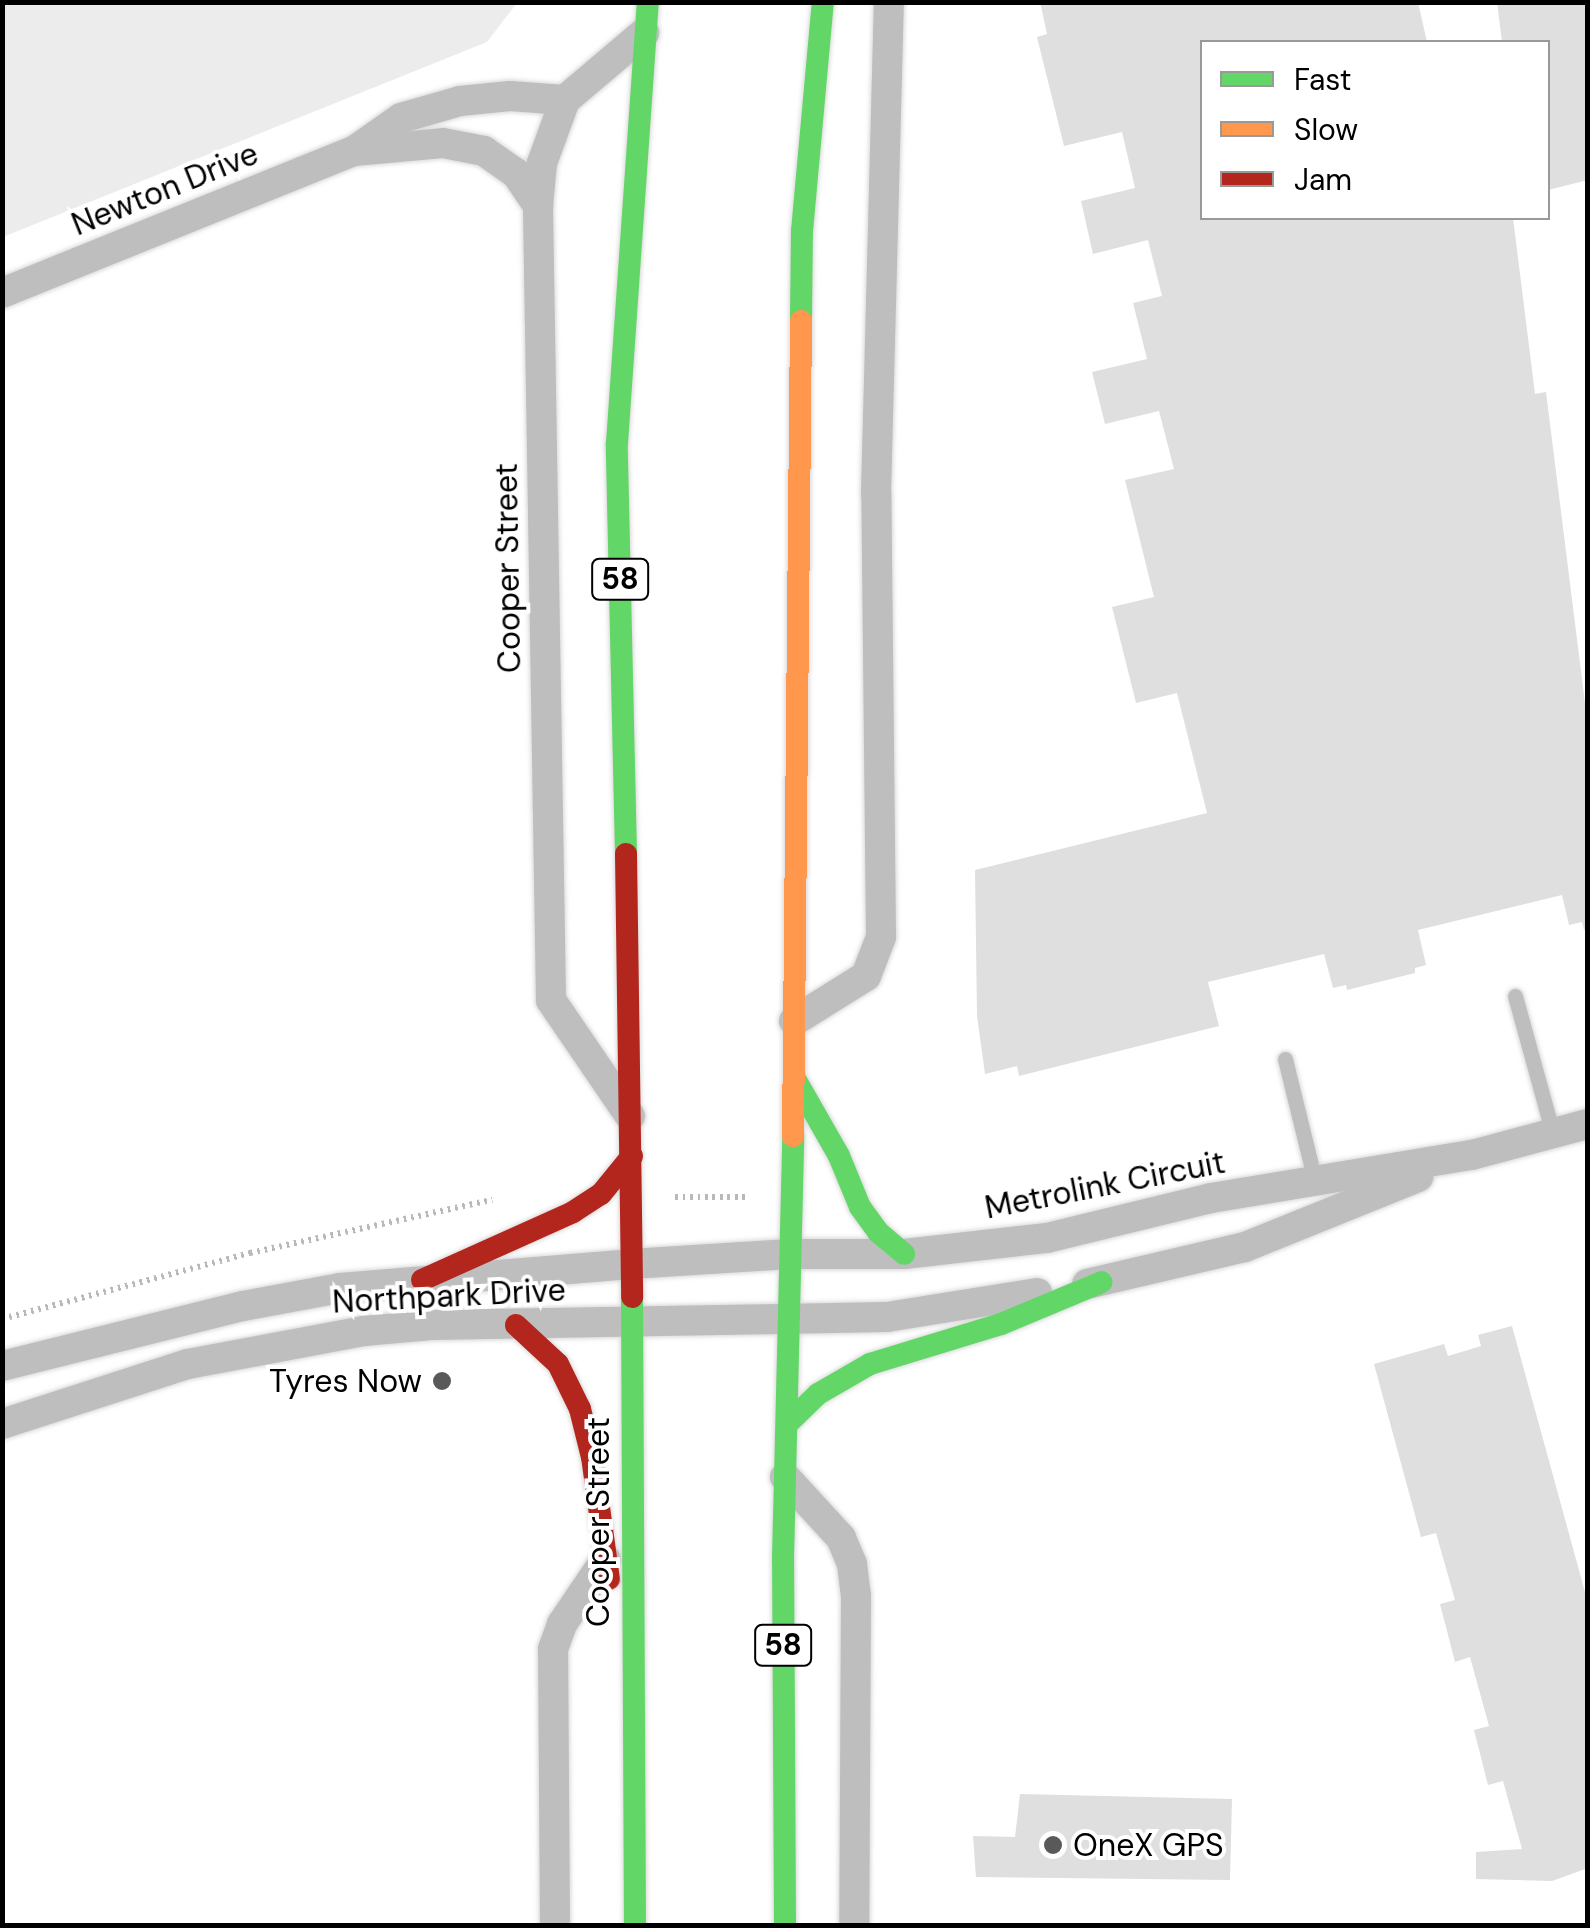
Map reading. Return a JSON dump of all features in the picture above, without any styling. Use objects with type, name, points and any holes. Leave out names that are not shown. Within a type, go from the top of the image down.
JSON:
[{"type":"main road","name":"58","points":[[784,1926],[784,1477],[791,1318],[802,231],[823,2]]},
{"type":"main road","name":"Cooper Street","points":[[635,1926],[632,1156],[617,443],[646,18]]},
{"type":"main road","points":[[794,1077],[839,1156],[860,1206],[878,1232],[904,1254]]},
{"type":"main road","points":[[422,1280],[573,1212],[601,1194],[632,1156]]},
{"type":"main road","points":[[786,1424],[818,1394],[858,1370],[1000,1324],[1102,1282]]},
{"type":"main road","points":[[516,1325],[558,1364],[580,1409],[592,1457],[633,1746]]},
{"type":"main road","points":[[784,1744],[807,1843]]},
{"type":"street","points":[[794,1021],[866,976],[881,937],[876,494],[889,2]]},
{"type":"street","name":"Cooper Street","points":[[631,1118],[551,1000],[538,206],[542,163],[565,100],[646,18]]},
{"type":"street","name":"Newton Drive","points":[[2,293],[354,151],[401,118],[460,101],[510,96],[565,100]]},
{"type":"street","name":"Newton Drive","points":[[354,151],[443,143],[484,152],[516,174],[538,206]]},
{"type":"street","name":"Metrolink Circuit","points":[[630,1264],[790,1254],[904,1254],[1047,1238],[1211,1198],[1472,1155],[1588,1124]]},
{"type":"street","name":"Metrolink Circuit","points":[[791,1318],[887,1318],[1102,1282],[1245,1246],[1472,1155]]},
{"type":"street","name":"Northpark Drive","points":[[2,1366],[243,1306],[340,1288],[630,1264]]},
{"type":"street","name":"Northpark Drive","points":[[2,1424],[188,1364],[295,1341],[432,1326],[791,1318]]},
{"type":"street","points":[[784,1477],[841,1538],[852,1564],[856,1596],[854,1926]]},
{"type":"street","name":"Cooper Street","points":[[555,1926],[552,1650],[562,1624],[606,1559]]},
{"type":"lane","points":[[1514,996],[1553,1134]]},
{"type":"lane","points":[[1285,1059],[1315,1181]]},
{"type":"path","points":[[2,1319],[231,1258],[503,1197]]},
{"type":"path","points":[[675,1197],[745,1197]]},
{"type":"shaded area","points":[[3,2],[517,3],[487,42],[3,237]]},
{"type":"building","points":[[1040,2],[1418,2],[1427,40],[1200,40],[1200,220],[1513,220],[1535,394],[1546,392],[1588,727],[1588,929],[1584,930],[1582,922],[1569,925],[1562,895],[1418,930],[1426,965],[1415,968],[1415,973],[1347,990],[1346,985],[1333,988],[1324,954],[1208,982],[1219,1026],[1019,1076],[1017,1066],[985,1074],[977,1016],[975,870],[1207,813],[1177,693],[1136,703],[1112,607],[1154,597],[1125,480],[1174,469],[1159,411],[1105,424],[1092,372],[1147,359],[1133,303],[1162,296],[1148,240],[1093,254],[1081,201],[1135,188],[1122,132],[1064,146],[1037,37],[1047,34]]},
{"type":"building","points":[[1497,2],[1588,2],[1588,180],[1550,190],[1550,40],[1502,40]]},
{"type":"building","points":[[1512,1326],[1588,1603],[1588,1868],[1552,1881],[1476,1879],[1476,1852],[1522,1849],[1503,1781],[1488,1785],[1474,1730],[1489,1726],[1470,1657],[1455,1662],[1440,1604],[1455,1600],[1436,1533],[1421,1537],[1374,1364],[1444,1344],[1448,1356],[1481,1346],[1478,1335]]},
{"type":"building","points":[[1020,1794],[1232,1799],[1230,1880],[976,1877],[973,1836],[1015,1837]]},
{"type":"traffic: fast","points":[[626,854],[617,443],[648,2]]},
{"type":"traffic: fast","points":[[801,321],[802,231],[823,2]]},
{"type":"traffic: fast","points":[[794,1077],[839,1156],[860,1207],[878,1232],[904,1254]]},
{"type":"traffic: fast","points":[[785,1926],[783,1558],[793,1136]]},
{"type":"traffic: fast","points":[[787,1424],[818,1394],[870,1364],[1001,1324],[1102,1282]]},
{"type":"traffic: fast","points":[[632,1297],[635,1926]]},
{"type":"traffic: slow","points":[[793,1136],[801,321]]},
{"type":"traffic: jam","points":[[626,854],[632,1297]]},
{"type":"traffic: jam","points":[[422,1280],[573,1212],[601,1194],[632,1156]]},
{"type":"traffic: jam","points":[[516,1325],[558,1364],[580,1409],[592,1457],[609,1579]]},
{"type":"place","name":"Tyres Now","points":[[442,1381]]},
{"type":"place","name":"OneX GPS","points":[[1053,1845]]}]
